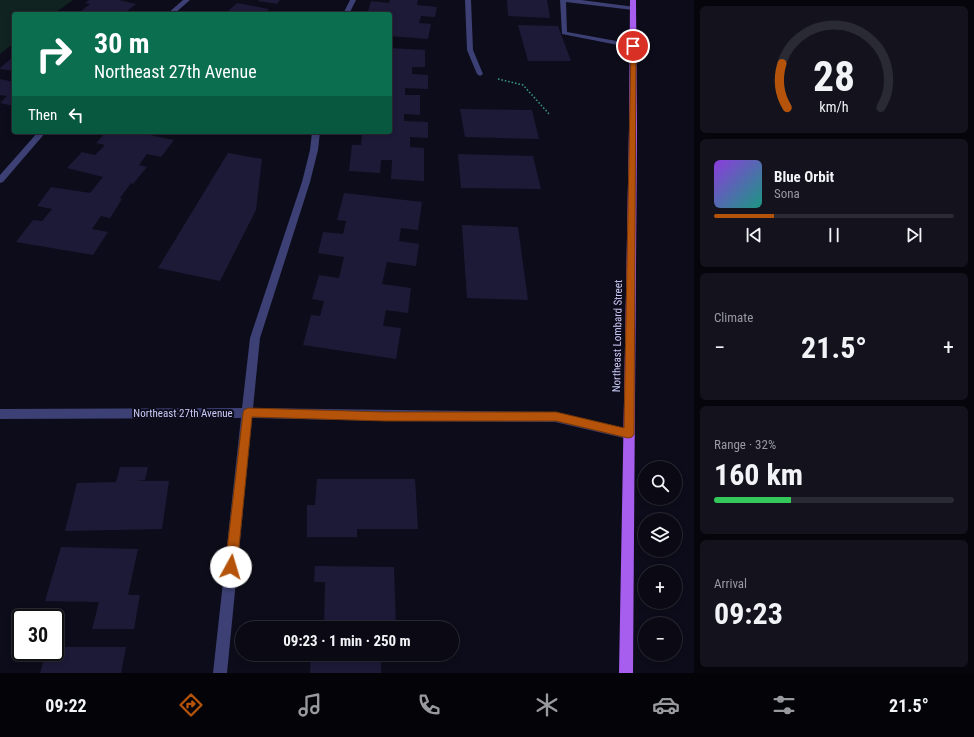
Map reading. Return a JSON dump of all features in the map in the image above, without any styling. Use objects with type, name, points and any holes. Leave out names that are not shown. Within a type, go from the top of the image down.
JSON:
[{"type":"main road","name":"Northeast Lombard Street","points":[[626,673],[633,4]]},
{"type":"street","points":[[172,12],[187,0]]},
{"type":"street","points":[[347,12],[353,0]]},
{"type":"street","points":[[468,0],[470,50],[480,74]]},
{"type":"street","points":[[633,4],[565,0],[564,33],[633,46]]},
{"type":"street","points":[[0,180],[40,134]]},
{"type":"street","points":[[220,673],[255,338],[306,182],[314,150],[316,134]]},
{"type":"street","name":"Northeast 27th Avenue","points":[[0,414],[248,413],[385,416],[556,416],[628,434]]},
{"type":"path","points":[[480,74],[523,85],[550,115]]},
{"type":"green space","points":[[0,0],[73,0],[56,12],[12,12],[12,45],[0,54]]},
{"type":"building","points":[[89,0],[119,0],[136,4],[126,12],[80,12],[90,4],[85,3]]},
{"type":"building","points":[[280,0],[277,4],[258,1]]},
{"type":"building","points":[[390,0],[418,0],[417,5],[437,7],[435,17],[421,16],[419,23],[431,24],[428,39],[392,36],[392,12],[368,11],[371,1],[389,3]]},
{"type":"building","points":[[507,0],[547,0],[550,18],[508,16]]},
{"type":"building","points":[[237,3],[269,9],[266,12],[227,12]]},
{"type":"building","points":[[518,25],[558,26],[571,61],[528,61]]},
{"type":"building","points":[[392,48],[425,50],[425,67],[412,67],[412,74],[428,75],[428,89],[405,88],[405,95],[420,95],[420,115],[404,114],[404,121],[428,122],[428,138],[410,137],[410,147],[424,148],[424,181],[391,179],[392,160],[381,160],[380,173],[349,171],[352,145],[361,145],[362,134],[392,134]]},
{"type":"building","points":[[12,58],[12,71],[0,68]]},
{"type":"building","points":[[0,79],[12,82],[12,106],[0,103],[7,96],[0,95]]},
{"type":"building","points":[[460,109],[532,110],[539,139],[465,137]]},
{"type":"building","points":[[104,134],[146,134],[174,140],[161,157],[147,154],[139,165],[147,167],[133,184],[131,183],[120,198],[122,199],[110,218],[101,216],[92,229],[108,232],[93,255],[16,242],[33,220],[42,221],[52,209],[37,206],[51,187],[90,193],[103,177],[67,168],[82,152],[95,155],[105,145],[96,143]]},
{"type":"building","points":[[228,153],[262,159],[256,210],[220,281],[158,268]]},
{"type":"building","points":[[458,154],[533,156],[541,189],[461,188]]},
{"type":"building","points":[[344,193],[422,202],[418,230],[401,228],[399,241],[419,244],[416,266],[387,262],[382,284],[411,288],[408,313],[386,310],[383,326],[401,328],[396,359],[303,345],[311,315],[320,316],[324,301],[312,299],[319,275],[339,278],[344,257],[318,253],[323,232],[343,234],[346,221],[337,220]]},
{"type":"building","points":[[462,225],[518,227],[528,300],[467,298]]},
{"type":"building","points":[[120,467],[148,467],[145,480],[135,481],[169,481],[162,529],[65,531],[77,483],[116,482]]},
{"type":"building","points":[[317,479],[415,479],[418,529],[357,529],[357,537],[307,537],[307,505],[315,505]]},
{"type":"building","points":[[61,547],[138,549],[128,595],[140,595],[134,629],[92,629],[99,602],[45,601]]},
{"type":"building","points":[[315,566],[394,567],[396,621],[324,621],[325,582],[314,582]]},
{"type":"building","points":[[64,647],[126,647],[121,673],[40,673],[43,661],[64,661]]},
{"type":"building","points":[[311,661],[381,661],[381,673],[310,673]]},
{"type":"route","points":[[231,567],[248,413],[385,416],[556,416],[628,434],[633,46]]}]
